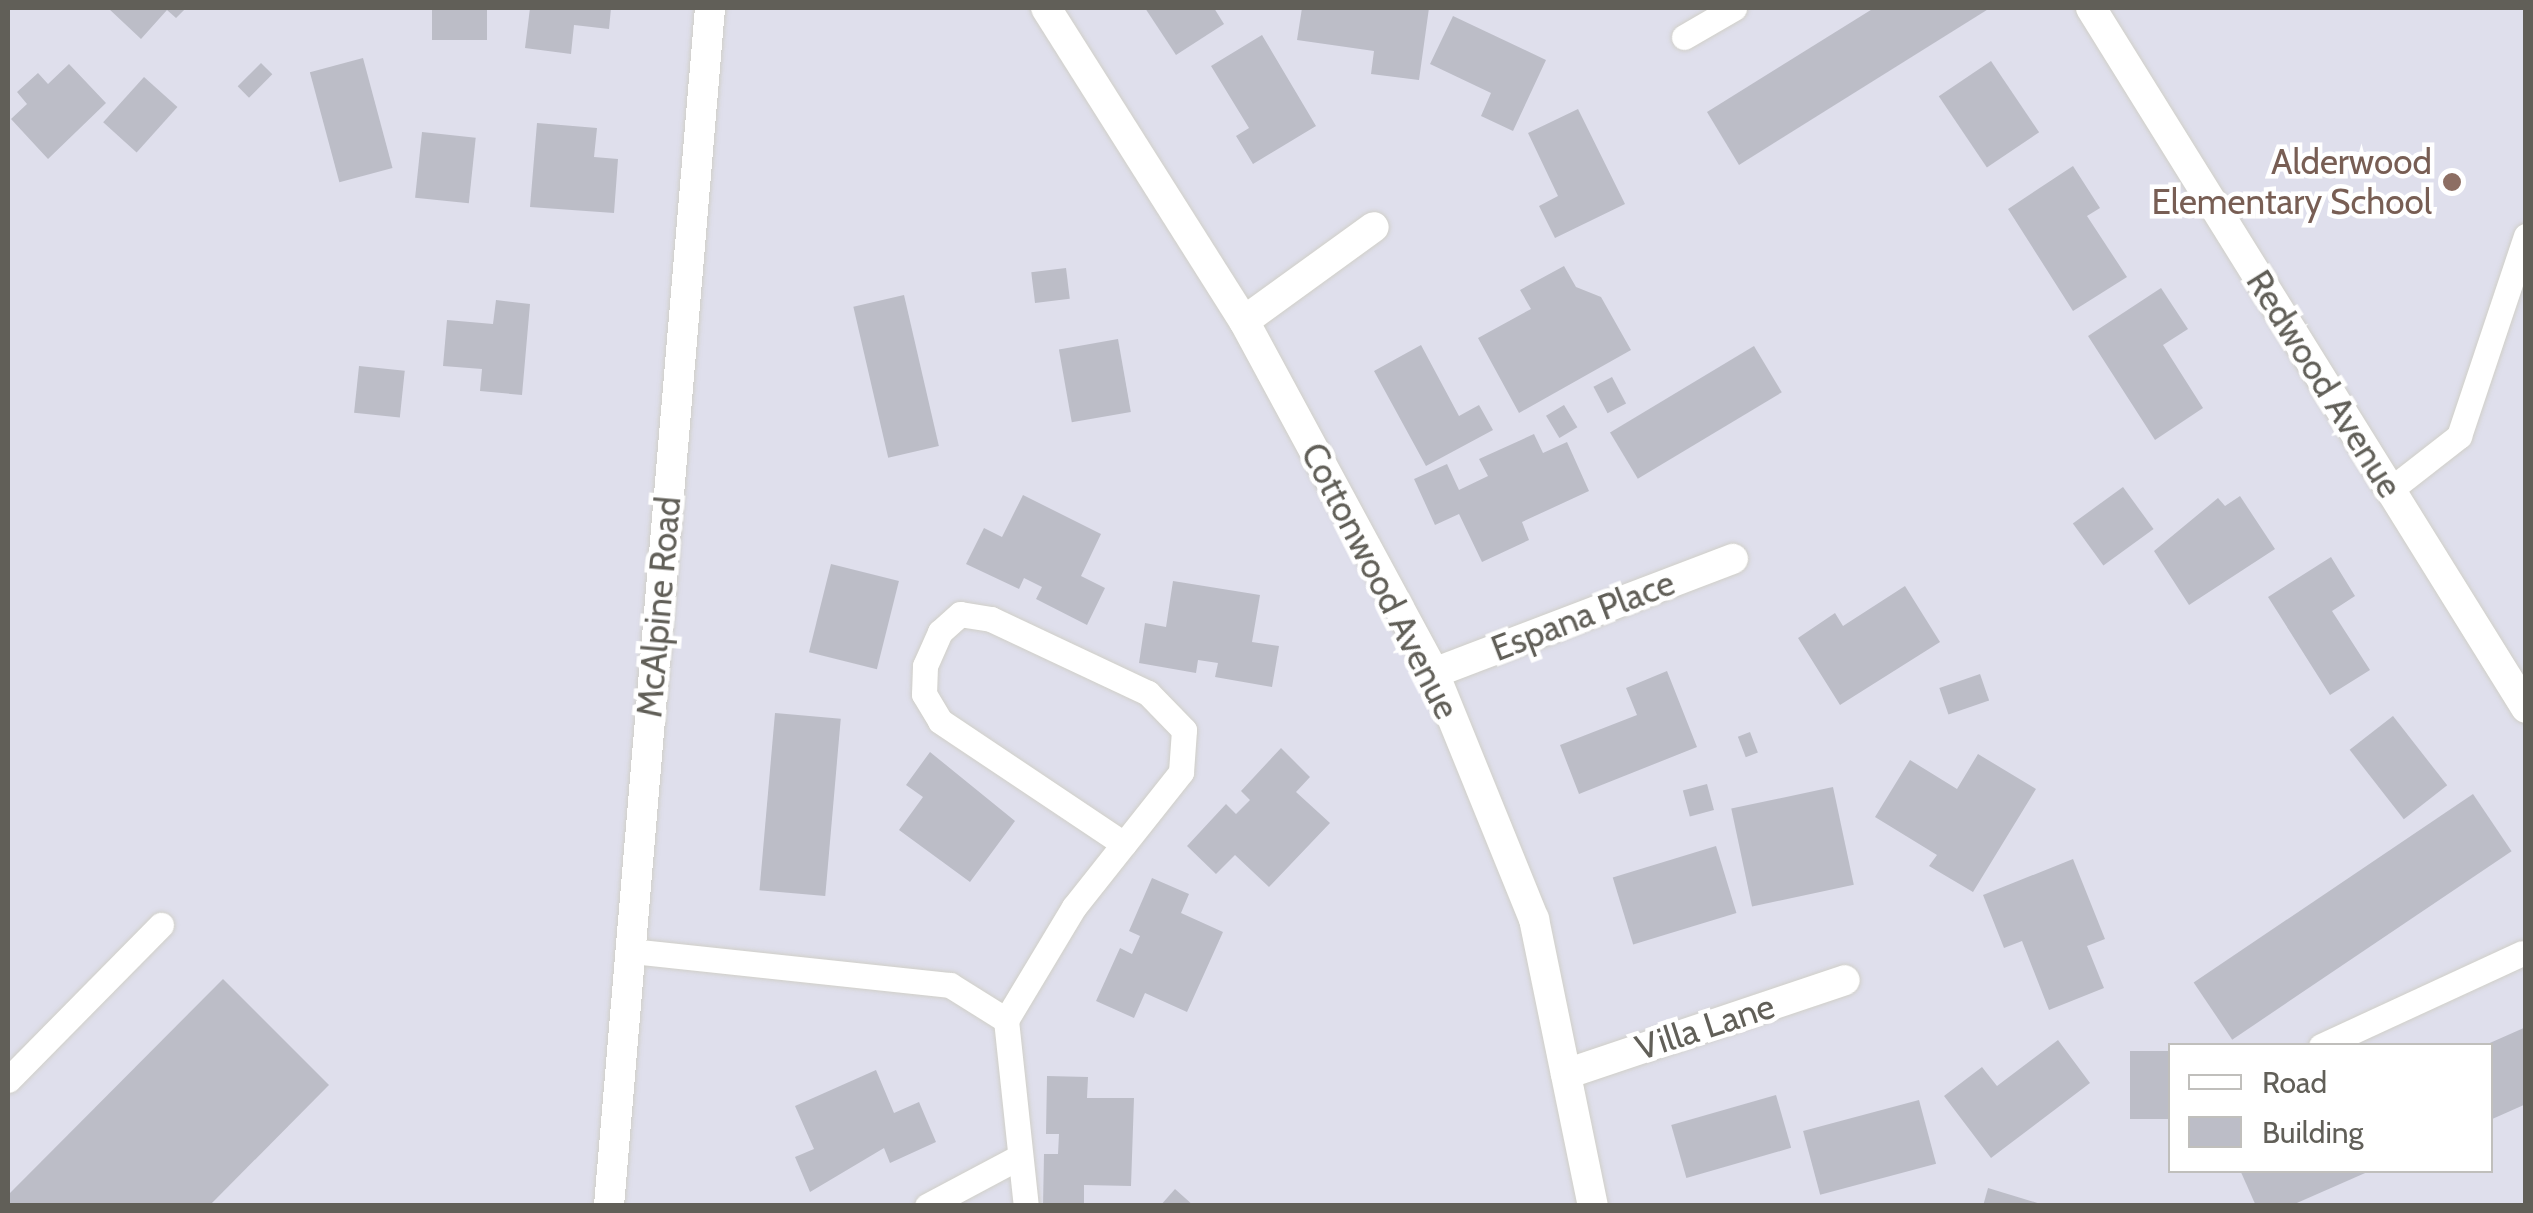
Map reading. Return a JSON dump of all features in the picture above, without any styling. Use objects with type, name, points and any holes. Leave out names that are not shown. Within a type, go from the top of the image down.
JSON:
[{"type":"street","name":"McAlpine Road","points":[[609,1206],[710,8]]},
{"type":"street","name":"Cottonwood Avenue","points":[[1046,8],[1244,321],[1434,673],[1534,920],[1592,1206]]},
{"type":"street","name":"Redwood Avenue","points":[[2091,8],[2525,706]]},
{"type":"street","points":[[1244,321],[1374,227]]},
{"type":"street","name":"Espana Place","points":[[1434,673],[1733,559]]},
{"type":"street","name":"Villa Lane","points":[[1566,1074],[1845,980]]},
{"type":"lane","points":[[1684,38],[1734,8]]},
{"type":"lane","points":[[2390,490],[2458,436],[2526,236]]},
{"type":"lane","points":[[1026,1206],[1006,1020],[1124,844],[1181,772],[1184,730],[1148,693],[991,618],[960,614],[940,632],[926,666],[924,694],[940,721],[1124,844]]},
{"type":"lane","points":[[8,1080],[161,925]]},
{"type":"lane","points":[[2326,1043],[2524,950]]},
{"type":"lane","points":[[630,951],[950,985],[1006,1020]]},
{"type":"lane","points":[[926,1206],[1019,1157]]},
{"type":"building","points":[[108,8],[186,8],[176,18],[167,10],[141,39]]},
{"type":"building","points":[[432,8],[487,8],[487,40],[432,40]]},
{"type":"building","points":[[530,8],[611,8],[609,29],[574,25],[571,54],[525,48]]},
{"type":"building","points":[[1145,8],[1214,8],[1224,24],[1176,55]]},
{"type":"building","points":[[1302,8],[1429,8],[1419,80],[1371,74],[1374,51],[1297,40]]},
{"type":"building","points":[[1874,8],[1990,8],[1739,165],[1707,112]]},
{"type":"building","points":[[1453,16],[1546,60],[1513,131],[1481,116],[1491,93],[1430,64]]},
{"type":"building","points":[[1262,35],[1316,126],[1253,164],[1236,136],[1249,128],[1211,66]]},
{"type":"building","points":[[363,58],[393,168],[339,182],[310,72]]},
{"type":"building","points":[[1991,61],[2039,132],[1987,168],[1939,96]]},
{"type":"building","points":[[261,63],[272,74],[249,98],[238,86]]},
{"type":"building","points":[[69,64],[106,103],[48,159],[11,119],[27,104],[17,92],[38,73],[48,84]]},
{"type":"building","points":[[144,77],[177,107],[137,152],[103,122]]},
{"type":"building","points":[[1578,109],[1625,204],[1555,238],[1539,206],[1558,196],[1528,133]]},
{"type":"building","points":[[537,123],[597,128],[594,157],[618,159],[614,213],[530,207]]},
{"type":"building","points":[[422,132],[476,138],[469,203],[415,198]]},
{"type":"building","points":[[2073,166],[2100,208],[2087,216],[2127,277],[2073,311],[2008,209]]},
{"type":"building","points":[[1564,266],[1576,287],[1601,297],[1631,350],[1519,413],[1478,338],[1531,309],[1520,290]]},
{"type":"building","points":[[1066,268],[1070,299],[1035,303],[1031,272]]},
{"type":"building","points":[[2161,288],[2188,329],[2163,345],[2203,408],[2155,440],[2088,336]]},
{"type":"building","points":[[904,295],[939,446],[888,458],[853,307]]},
{"type":"building","points":[[496,300],[530,304],[522,395],[480,391],[482,369],[443,366],[447,320],[493,324]]},
{"type":"building","points":[[1118,339],[1131,412],[1072,422],[1059,349]]},
{"type":"building","points":[[1421,345],[1459,416],[1479,405],[1493,430],[1426,466],[1374,371]]},
{"type":"building","points":[[1754,346],[1782,392],[1638,479],[1610,433]]},
{"type":"building","points":[[359,366],[405,371],[400,418],[354,413]]},
{"type":"building","points":[[1612,377],[1626,403],[1608,413],[1593,387]]},
{"type":"building","points":[[1564,405],[1577,427],[1559,438],[1546,416]]},
{"type":"building","points":[[1534,434],[1543,453],[1567,442],[1589,491],[1522,522],[1529,540],[1482,562],[1459,514],[1435,525],[1414,479],[1447,464],[1459,490],[1488,476],[1479,459]]},
{"type":"building","points":[[2123,487],[2154,529],[2103,566],[2073,523]]},
{"type":"building","points":[[1023,495],[1101,534],[1081,576],[1105,588],[1087,625],[1036,599],[1042,587],[1024,578],[1019,589],[966,564],[984,528],[1002,537]]},
{"type":"building","points":[[2240,496],[2275,549],[2189,605],[2154,551],[2218,498],[2225,506]]},
{"type":"building","points":[[2331,557],[2355,596],[2332,611],[2370,670],[2330,695],[2268,597]]},
{"type":"building","points":[[831,564],[899,581],[877,669],[809,652]]},
{"type":"building","points":[[1173,581],[1260,595],[1252,642],[1279,646],[1272,687],[1215,677],[1218,663],[1198,660],[1196,673],[1139,663],[1145,623],[1166,627]]},
{"type":"building","points":[[1905,586],[1940,642],[1840,705],[1798,638],[1835,613],[1843,626]]},
{"type":"building","points":[[1667,671],[1697,747],[1579,794],[1560,745],[1637,715],[1626,688]]},
{"type":"building","points":[[1980,674],[1989,700],[1948,714],[1939,688]]},
{"type":"building","points":[[775,713],[841,719],[825,896],[759,890]]},
{"type":"building","points":[[2393,716],[2447,785],[2404,819],[2350,750]]},
{"type":"building","points":[[1750,732],[1758,753],[1746,757],[1738,737]]},
{"type":"building","points":[[1281,748],[1310,777],[1296,792],[1330,823],[1269,887],[1235,855],[1216,874],[1187,846],[1226,804],[1236,814],[1250,800],[1241,791]]},
{"type":"building","points":[[930,752],[1015,821],[970,882],[899,830],[923,797],[906,785]]},
{"type":"building","points":[[1978,754],[2036,789],[1973,892],[1929,866],[1937,855],[1875,817],[1910,760],[1957,789]]},
{"type":"building","points":[[1707,784],[1714,810],[1690,817],[1683,790]]},
{"type":"building","points":[[1833,787],[1854,885],[1752,906],[1731,809]]},
{"type":"building","points":[[2473,794],[2512,851],[2232,1040],[2194,982]]},
{"type":"building","points":[[1716,846],[1736,913],[1633,945],[1613,878]]},
{"type":"building","points":[[2073,859],[2105,939],[2087,946],[2104,988],[2049,1010],[2022,941],[2004,948],[1983,895]]},
{"type":"building","points":[[1152,878],[1189,894],[1181,913],[1223,932],[1187,1012],[1145,993],[1134,1018],[1096,1001],[1120,948],[1132,954],[1140,936],[1129,931]]},
{"type":"building","points":[[223,979],[329,1085],[209,1206],[8,1206],[8,1195]]},
{"type":"building","points":[[2526,1027],[2526,1104],[2493,1119],[2493,1043],[2490,1043]]},
{"type":"building","points":[[2058,1040],[2090,1083],[1991,1158],[1944,1096],[1982,1067],[1997,1086]]},
{"type":"building","points":[[2130,1051],[2168,1051],[2168,1119],[2130,1119]]},
{"type":"building","points":[[876,1070],[894,1113],[919,1102],[936,1142],[890,1163],[884,1148],[810,1192],[795,1157],[814,1149],[795,1106]]},
{"type":"building","points":[[1047,1076],[1088,1077],[1087,1098],[1134,1098],[1131,1186],[1084,1185],[1084,1206],[1043,1206],[1044,1154],[1058,1154],[1059,1134],[1046,1134]]},
{"type":"building","points":[[1776,1095],[1791,1148],[1686,1178],[1671,1125]]},
{"type":"building","points":[[1919,1100],[1936,1164],[1820,1195],[1803,1131]]},
{"type":"building","points":[[2241,1173],[2365,1173],[2290,1206],[2256,1206]]},
{"type":"building","points":[[1988,1188],[2044,1205],[2044,1206],[1983,1206]]},
{"type":"building","points":[[1175,1189],[1194,1206],[1160,1206]]},
{"type":"place","name":"Alderwood Elementary School","points":[[2452,182]]}]
